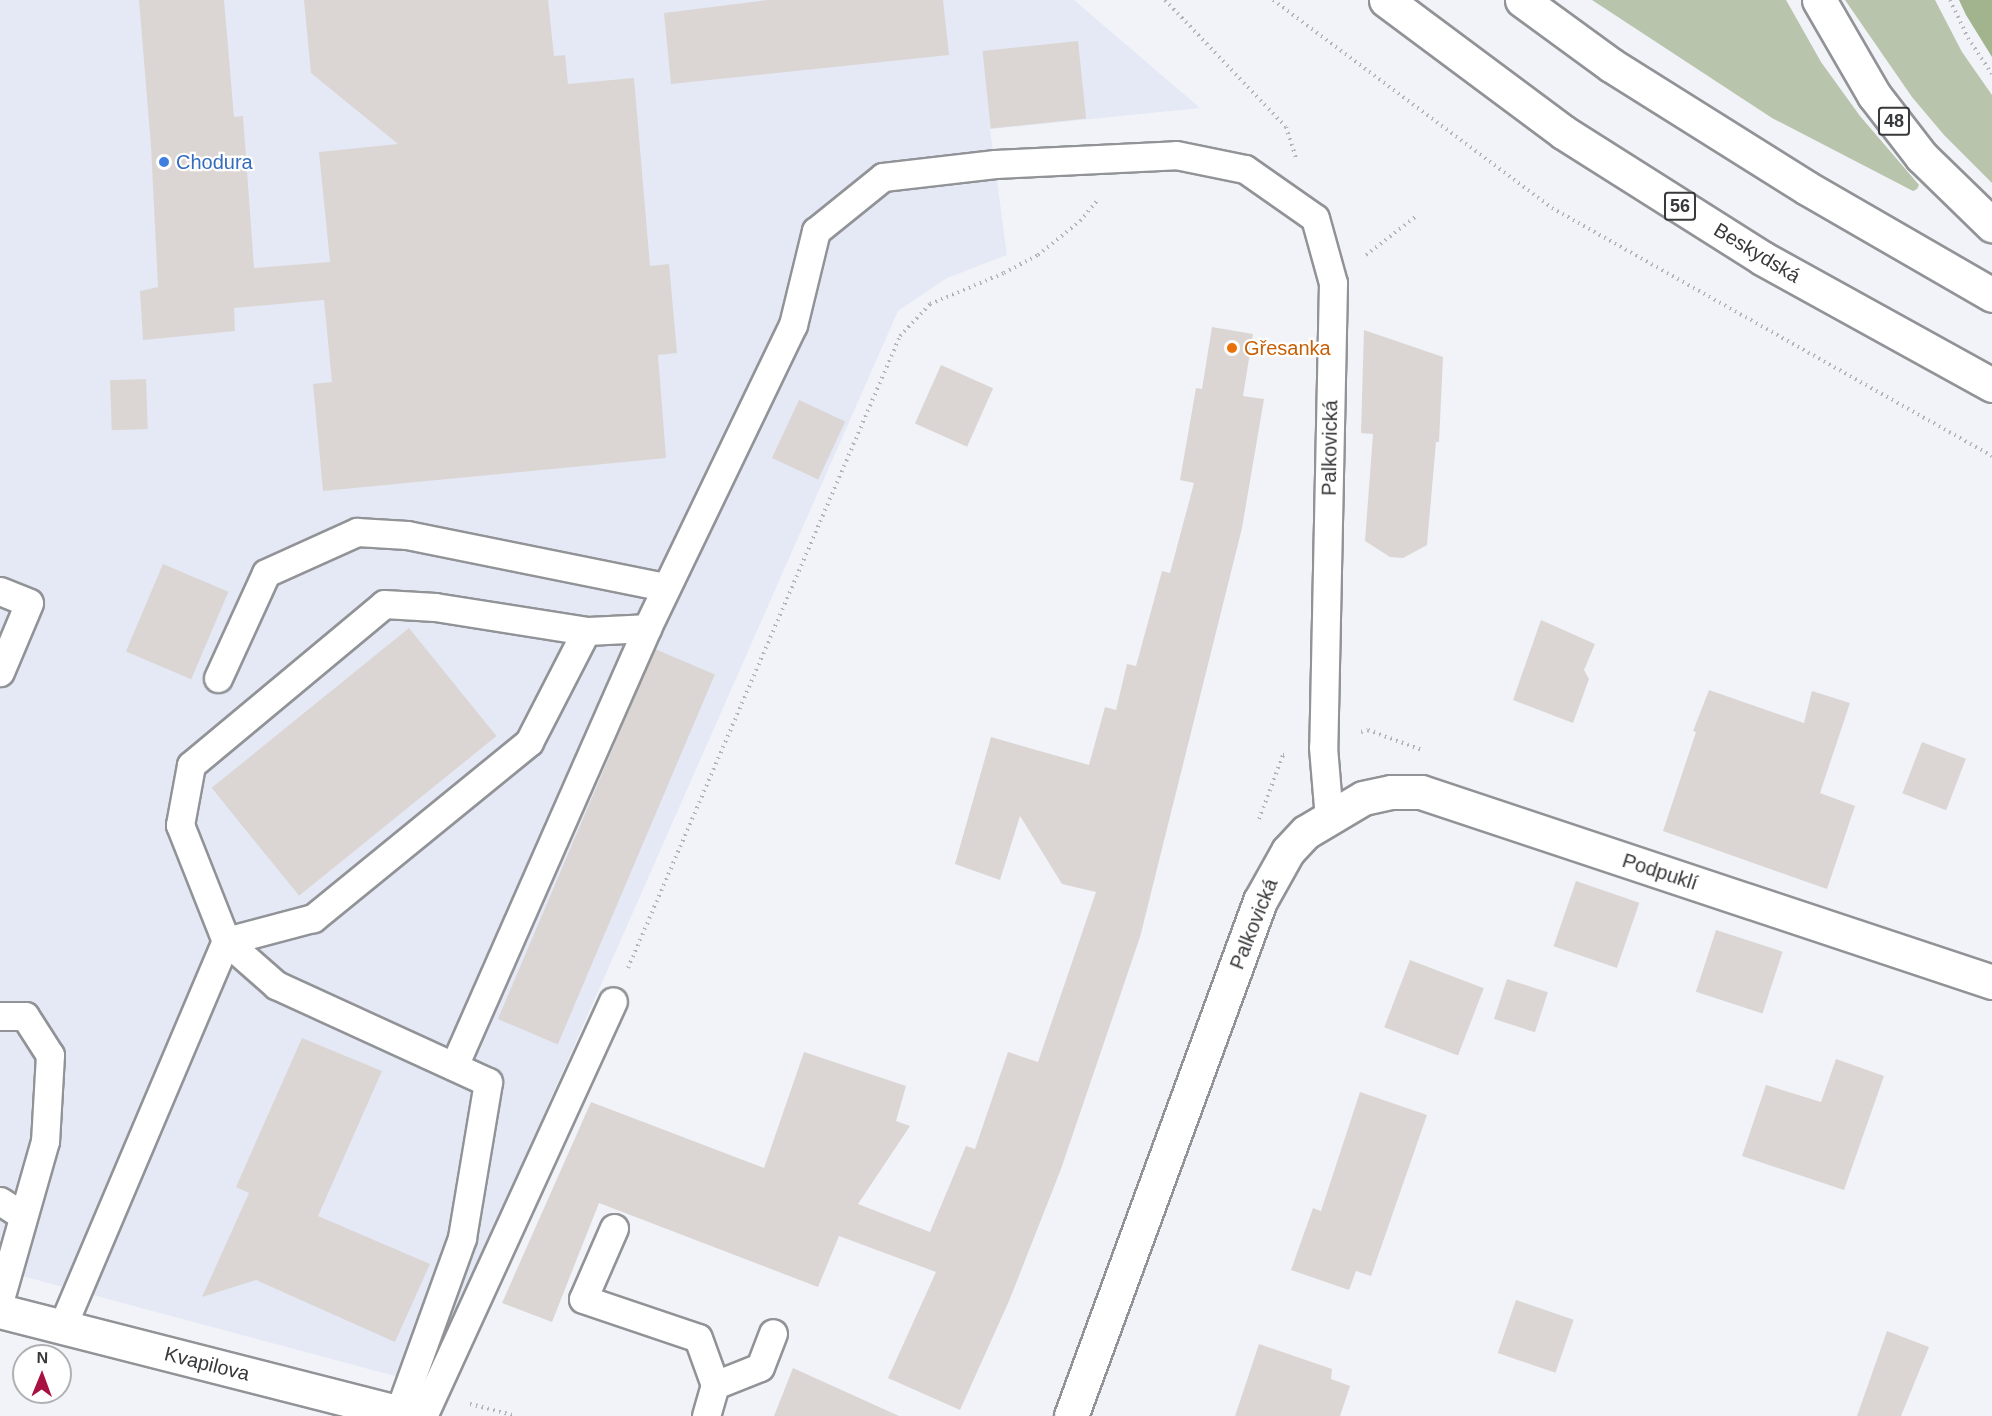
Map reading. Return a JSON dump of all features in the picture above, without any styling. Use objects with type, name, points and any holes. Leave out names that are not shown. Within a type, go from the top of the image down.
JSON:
[{"type":"street","name":"Beskydská","points":[[1386,0],[1582,145],[1762,258],[1992,385]]},
{"type":"street","points":[[1522,0],[1611,65],[1660,96],[1807,188],[1992,295]]},
{"type":"street","name":"48","points":[[1819,0],[1874,95],[1922,157],[1992,225]]},
{"type":"street","name":"Podpuklí","points":[[1329,818],[1363,798],[1391,792],[1421,792],[1992,982]]},
{"type":"street","name":"Palkovická","points":[[1071,1416],[1260,901],[1288,852],[1306,832],[1329,818]]},
{"type":"street","name":"Kvapilova","points":[[0,1311],[412,1415]]},
{"type":"lane","name":"Palkovická","points":[[454,1066],[646,628],[793,325],[816,231],[883,177],[995,164],[1176,155],[1245,169],[1315,218],[1333,283],[1323,747],[1329,818]]},
{"type":"lane","points":[[218,678],[266,573],[357,532],[407,535],[666,587]]},
{"type":"lane","points":[[0,591],[29,603],[0,672]]},
{"type":"lane","points":[[412,1415],[462,1238],[488,1082],[276,986],[226,941],[180,825],[191,765],[384,604],[435,607],[585,631],[646,628]]},
{"type":"lane","points":[[226,941],[313,918],[529,742],[585,631]]},
{"type":"lane","points":[[62,1327],[226,941]]},
{"type":"lane","points":[[412,1415],[613,1001]]},
{"type":"lane","points":[[0,1016],[25,1016],[50,1055],[45,1142],[0,1299]]},
{"type":"lane","points":[[0,1201],[23,1216]]},
{"type":"lane","points":[[614,1228],[583,1299],[698,1338],[715,1385],[706,1416]]},
{"type":"lane","points":[[715,1385],[760,1367],[773,1334]]},
{"type":"path","points":[[1165,0],[1286,127],[1299,166]]},
{"type":"path","points":[[1273,0],[1552,208],[1992,456]]},
{"type":"path","points":[[1950,0],[1968,38],[1992,74]]},
{"type":"path","points":[[613,1001],[900,336],[930,304],[1004,273],[1038,255],[1080,221],[1110,183],[1120,156]]},
{"type":"path","points":[[1333,283],[1415,217]]},
{"type":"path","points":[[1359,246],[1366,255]]},
{"type":"path","points":[[1258,822],[1282,755],[1323,747],[1368,730],[1434,754]]},
{"type":"shaded area","points":[[0,0],[1074,0],[1200,108],[990,129],[1007,255],[947,278],[898,311],[425,1384],[0,1270]]},
{"type":"green space","points":[[1592,0],[1786,0],[1821,62],[1860,116],[1919,185],[1917,189],[1913,191],[1772,118]]},
{"type":"green space","points":[[1845,0],[1935,0],[1962,52],[1992,95],[1992,183],[1944,135],[1912,97]]},
{"type":"green space","points":[[1959,0],[1992,0],[1992,57],[1966,15]]},
{"type":"building","points":[[139,0],[224,0],[234,117],[243,116],[254,268],[330,262],[319,152],[398,144],[311,73],[304,0],[548,0],[554,56],[565,55],[568,84],[634,78],[650,266],[669,264],[677,353],[658,355],[666,458],[323,491],[313,384],[332,382],[324,300],[234,308],[235,331],[143,340],[140,291],[158,287],[151,146]]},
{"type":"building","points":[[768,0],[943,0],[949,55],[671,84],[664,13]]},
{"type":"building","points":[[1078,41],[1086,119],[991,129],[983,51]]},
{"type":"building","points":[[1212,327],[1253,334],[1243,396],[1264,399],[1242,528],[1140,937],[1061,1169],[1009,1301],[960,1410],[888,1378],[936,1272],[839,1236],[818,1287],[599,1203],[552,1322],[502,1303],[591,1102],[764,1168],[804,1052],[906,1086],[896,1121],[910,1126],[858,1204],[930,1232],[966,1146],[975,1149],[1008,1052],[1038,1062],[1096,892],[1062,884],[1020,816],[1000,880],[955,864],[991,737],[1089,765],[1105,707],[1116,710],[1127,664],[1136,666],[1162,571],[1170,573],[1194,483],[1180,480],[1196,388],[1202,389]]},
{"type":"building","points":[[1364,330],[1443,357],[1439,442],[1436,442],[1427,545],[1403,558],[1390,557],[1365,541],[1373,434],[1361,433]]},
{"type":"building","points":[[941,365],[993,388],[967,447],[915,423]]},
{"type":"building","points":[[146,379],[148,429],[112,430],[110,380]]},
{"type":"building","points":[[799,400],[845,422],[818,480],[772,458]]},
{"type":"building","points":[[163,564],[228,592],[191,679],[126,651]]},
{"type":"building","points":[[1541,620],[1595,644],[1584,670],[1589,679],[1573,723],[1513,700]]},
{"type":"building","points":[[409,628],[496,736],[299,896],[212,788]]},
{"type":"building","points":[[655,649],[715,674],[558,1044],[498,1019]]},
{"type":"building","points":[[1709,690],[1804,723],[1812,691],[1850,703],[1820,793],[1855,806],[1827,889],[1663,831],[1696,732],[1693,731]]},
{"type":"building","points":[[1922,742],[1966,759],[1946,810],[1902,793]]},
{"type":"building","points":[[1576,881],[1639,903],[1617,968],[1554,946]]},
{"type":"building","points":[[1716,930],[1783,952],[1762,1013],[1696,992]]},
{"type":"building","points":[[1410,960],[1484,988],[1458,1056],[1384,1027]]},
{"type":"building","points":[[1507,979],[1548,992],[1535,1032],[1494,1019]]},
{"type":"building","points":[[302,1038],[382,1071],[318,1216],[430,1264],[395,1342],[256,1280],[202,1297],[249,1193],[236,1187]]},
{"type":"building","points":[[1836,1059],[1884,1076],[1844,1190],[1742,1156],[1766,1085],[1821,1102]]},
{"type":"building","points":[[1360,1092],[1427,1115],[1371,1276],[1356,1271],[1349,1290],[1291,1270],[1313,1208],[1321,1211]]},
{"type":"building","points":[[1516,1300],[1574,1320],[1555,1373],[1498,1353]]},
{"type":"building","points":[[1887,1331],[1929,1347],[1901,1416],[1857,1416]]},
{"type":"building","points":[[1259,1344],[1332,1369],[1331,1379],[1350,1386],[1340,1416],[1235,1416]]},
{"type":"building","points":[[793,1368],[899,1416],[774,1416]]},
{"type":"place","name":"Chodura","points":[[164,162]]},
{"type":"place","name":"Gřesanka","points":[[1232,348]]}]
